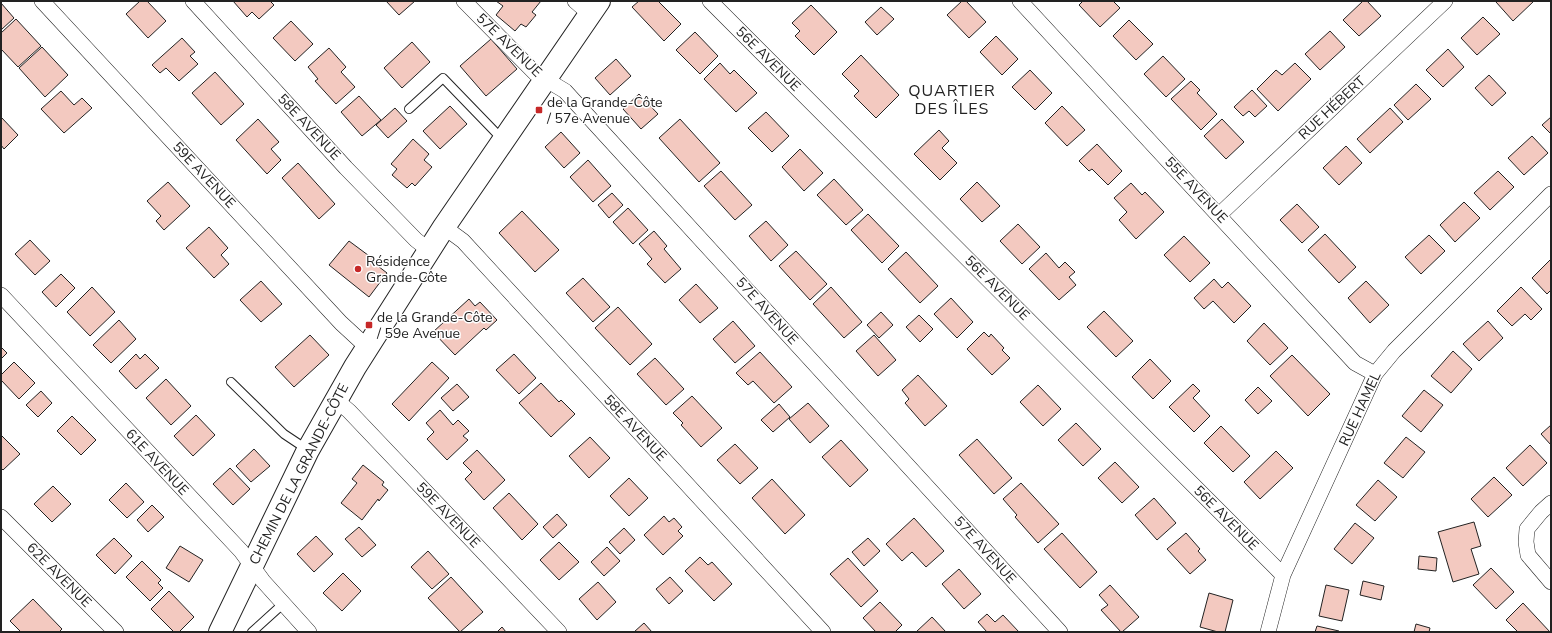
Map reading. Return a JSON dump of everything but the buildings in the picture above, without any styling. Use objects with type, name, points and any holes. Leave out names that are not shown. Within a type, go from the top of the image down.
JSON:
[{"type":"main road","name":"CHEMIN DE LA GRANDE-CÔTE","points":[[222,631],[308,450],[336,400],[429,250],[545,79],[588,5]]},
{"type":"street","name":"59E AVENUE","points":[[42,1],[341,323],[368,347]]},
{"type":"street","name":"58E AVENUE","points":[[193,1],[346,168],[416,240],[429,250]]},
{"type":"street","name":"57E AVENUE","points":[[464,1],[531,69],[565,91],[1060,632]]},
{"type":"street","name":"56E AVENUE","points":[[710,1],[1283,575]]},
{"type":"street","name":"55E AVENUE","points":[[1020,1],[1355,363],[1375,374]]},
{"type":"street","name":"RUE HÉBERT","points":[[1219,215],[1445,1]]},
{"type":"street","name":"RUE HAMEL","points":[[1268,632],[1283,575],[1375,374],[1390,355],[1549,199]]},
{"type":"street","name":"58E AVENUE","points":[[444,227],[462,241],[823,632]]},
{"type":"street","name":"61E AVENUE","points":[[1,295],[236,546],[284,604],[310,632]]},
{"type":"street","name":"59E AVENUE","points":[[336,400],[349,410],[559,632]]},
{"type":"street","points":[[1551,503],[1541,512],[1527,529],[1526,542],[1528,555],[1551,582]]},
{"type":"street","name":"62E AVENUE","points":[[1,518],[116,632]]},
{"type":"lane","points":[[410,109],[443,78],[503,139]]},
{"type":"lane","points":[[231,382],[284,434],[308,450]]},
{"type":"lane","points":[[252,632],[284,604]]},
{"type":"place","name":"de la Grande-Côte / 57e Avenue","points":[[539,110]]},
{"type":"place","name":"Résidence Grande-Côte","points":[[358,269]]},
{"type":"place","name":"de la Grande-Côte / 59e Avenue","points":[[369,325]]},
{"type":"district","name":"QUARTIER DES ÎLES","points":[[952,100]]}]
